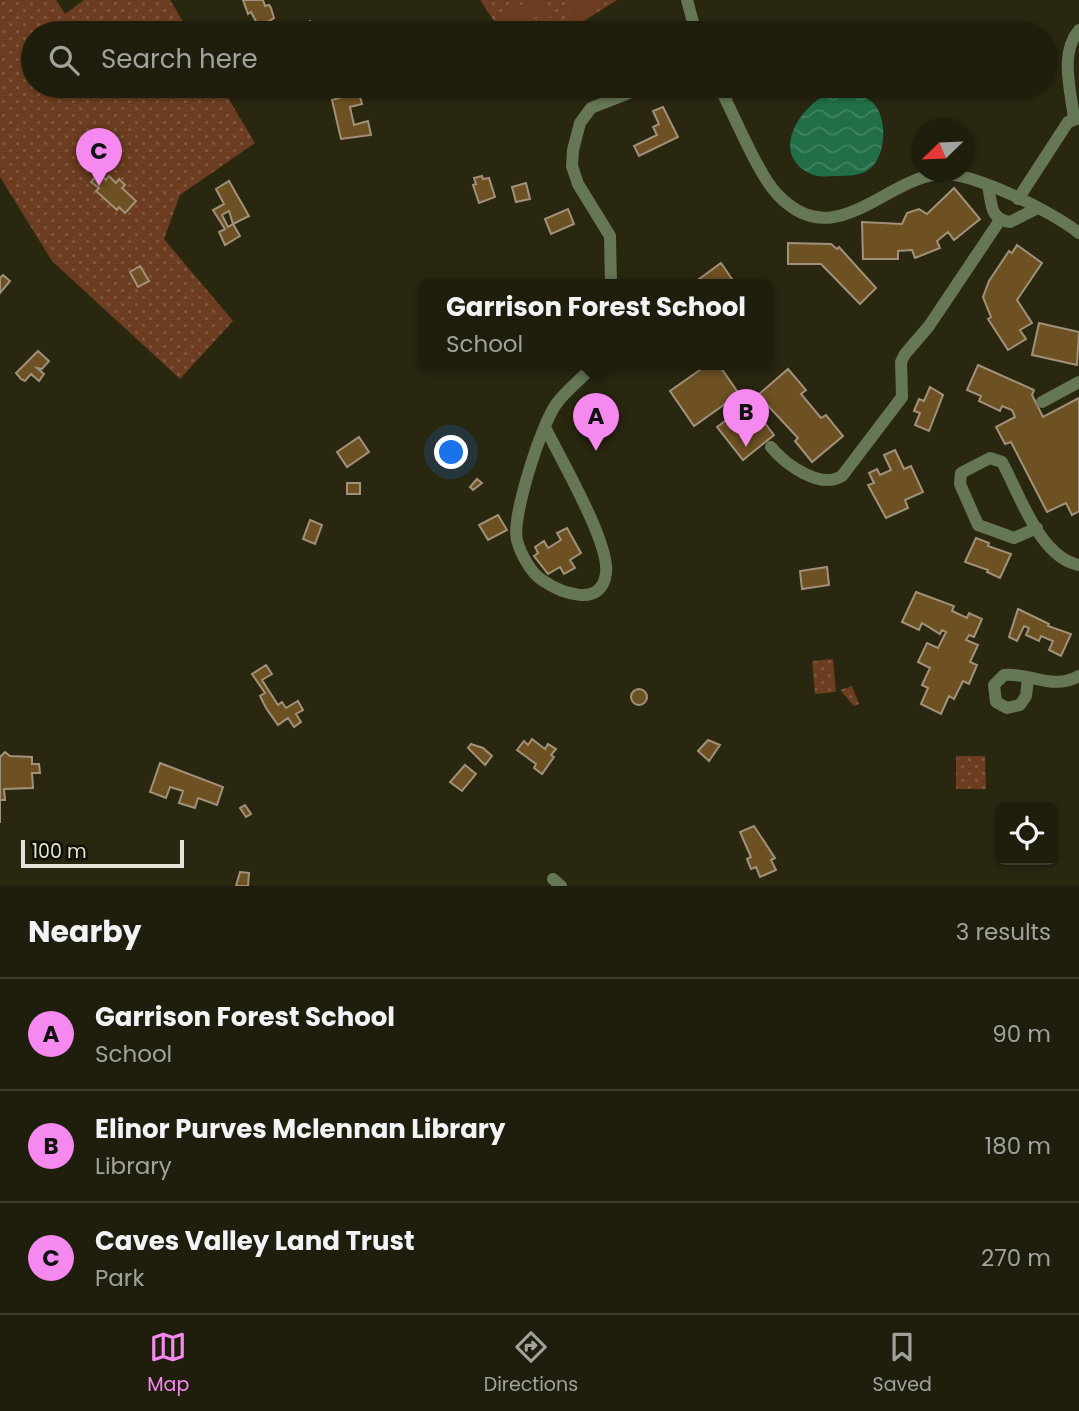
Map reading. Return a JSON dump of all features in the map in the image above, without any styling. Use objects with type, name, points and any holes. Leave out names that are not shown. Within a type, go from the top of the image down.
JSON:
[{"type":"street","points":[[687,0],[693,21]]},
{"type":"street","points":[[1018,199],[1056,138],[1076,119],[1068,57],[1069,45],[1079,30]]},
{"type":"street","points":[[611,279],[610,236],[578,184],[572,166],[580,122],[592,108],[617,98]]},
{"type":"street","points":[[725,98],[775,193],[796,211],[821,218],[850,214],[912,182],[940,174],[957,175],[1038,208],[1079,233]]},
{"type":"street","points":[[988,186],[992,212],[1000,220],[1010,222],[1038,208]]},
{"type":"street","points":[[771,447],[789,465],[825,481],[834,481],[842,476],[902,397],[901,362],[905,354],[929,326],[1000,220]]},
{"type":"street","points":[[545,427],[604,554],[604,583],[599,589],[585,596],[577,596],[542,580],[520,550],[516,537],[532,459],[545,427],[556,404],[589,370]]},
{"type":"street","points":[[1042,402],[1079,383]]},
{"type":"street","points":[[1037,528],[1014,538],[978,525],[960,484],[961,473],[985,460],[997,459],[1002,463],[1037,528],[1055,555],[1079,565]]},
{"type":"street","points":[[1028,679],[1063,682],[1079,676]]},
{"type":"shaded area","points":[[0,0],[56,0],[65,14],[84,0],[170,0],[183,21],[21,21],[21,98],[228,98],[255,143],[180,195],[164,239],[233,321],[180,379],[52,261],[0,177]]},
{"type":"shaded area","points":[[480,0],[617,0],[584,21],[494,21]]},
{"type":"shaded area","points":[[530,0],[539,0],[545,11],[530,21],[506,21],[503,17]]},
{"type":"shaded area","points":[[574,0],[607,0],[576,20],[566,5]]},
{"type":"shaded area","points":[[833,659],[836,692],[815,694],[812,661]]},
{"type":"shaded area","points":[[852,686],[859,704],[854,706],[840,690]]},
{"type":"shaded area","points":[[956,756],[985,756],[986,789],[956,789]]},
{"type":"water","points":[[820,98],[865,98],[872,102],[881,116],[883,135],[880,153],[872,167],[850,176],[816,176],[797,164],[791,153],[790,142],[800,118]]},
{"type":"building","points":[[243,0],[263,0],[265,6],[269,5],[271,8],[274,18],[269,21],[256,21],[251,12],[248,14]]},
{"type":"building","points":[[360,98],[362,104],[350,107],[354,125],[368,121],[371,135],[341,139],[332,100]]},
{"type":"building","points":[[663,107],[678,137],[639,156],[634,146],[657,135],[653,127],[659,124],[653,111]]},
{"type":"building","points":[[99,173],[106,180],[109,176],[116,183],[119,179],[125,185],[122,188],[136,201],[125,213],[119,207],[117,210],[96,191],[99,188],[91,182]]},
{"type":"building","points":[[482,176],[483,179],[489,178],[495,197],[479,203],[473,185],[476,184],[474,178]]},
{"type":"building","points":[[229,181],[249,216],[233,224],[240,236],[225,245],[219,232],[225,229],[213,210],[224,204],[216,189]],"holes":[[[229,211],[233,224],[228,227],[222,215]]]},
{"type":"building","points":[[526,183],[530,199],[516,202],[512,187]]},
{"type":"building","points":[[954,188],[980,219],[954,240],[948,232],[937,241],[940,248],[915,258],[912,250],[898,251],[898,259],[863,259],[862,222],[902,224],[907,213],[919,209],[927,214]]},
{"type":"building","points":[[568,209],[574,224],[551,234],[545,219]]},
{"type":"building","points":[[788,243],[831,244],[837,249],[839,247],[876,288],[860,304],[821,264],[788,264]]},
{"type":"building","points":[[1017,245],[1042,263],[1017,300],[1032,323],[1020,330],[1026,339],[1008,350],[988,319],[991,317],[983,297],[989,281],[1009,251],[1012,253]]},
{"type":"building","points":[[721,263],[732,279],[699,279]]},
{"type":"building","points":[[140,266],[149,281],[138,287],[130,272]]},
{"type":"building","points":[[3,275],[10,281],[0,293],[0,278]]},
{"type":"building","points":[[1039,323],[1079,332],[1077,365],[1032,355]]},
{"type":"building","points":[[38,351],[49,361],[42,369],[37,368],[44,374],[39,381],[31,374],[25,381],[21,379],[16,373]]},
{"type":"building","points":[[978,365],[1034,390],[1032,395],[1043,417],[1079,398],[1079,511],[1072,515],[1066,503],[1047,512],[1011,442],[1005,444],[996,427],[1015,417],[1012,410],[1002,406],[1000,411],[979,401],[981,396],[967,390]]},
{"type":"building","points":[[788,369],[806,390],[801,394],[821,418],[826,415],[843,436],[812,462],[795,441],[798,438],[758,395]]},
{"type":"building","points":[[700,370],[722,370],[739,394],[694,426],[670,391]]},
{"type":"building","points":[[930,387],[943,395],[929,431],[915,425],[920,413],[914,411],[919,399],[924,401]]},
{"type":"building","points":[[739,411],[757,413],[774,435],[743,460],[717,427]]},
{"type":"building","points":[[359,437],[369,452],[347,467],[337,452]]},
{"type":"building","points":[[895,450],[904,469],[911,466],[923,492],[905,500],[908,508],[886,518],[868,485],[874,483],[869,473],[877,469],[880,475],[891,470],[884,455]]},
{"type":"building","points":[[477,479],[482,483],[473,490],[470,487]]},
{"type":"building","points":[[347,483],[360,483],[360,494],[347,494]]},
{"type":"building","points":[[498,515],[507,530],[488,540],[479,525]]},
{"type":"building","points":[[310,520],[322,525],[315,544],[303,539]]},
{"type":"building","points":[[567,528],[581,553],[570,560],[575,568],[564,574],[560,567],[548,574],[534,556],[538,553],[535,547],[544,541],[548,548],[561,540],[557,533]]},
{"type":"building","points":[[976,538],[989,543],[988,546],[1011,554],[1000,578],[987,572],[988,570],[965,562]]},
{"type":"building","points":[[827,567],[829,585],[802,589],[800,571]]},
{"type":"building","points":[[916,592],[954,606],[952,611],[967,618],[969,613],[982,619],[974,637],[969,635],[966,640],[978,645],[970,662],[977,665],[969,684],[963,681],[954,699],[949,696],[941,714],[921,704],[928,688],[922,685],[930,668],[918,662],[927,643],[938,648],[946,632],[942,630],[940,634],[922,623],[919,630],[902,622]]},
{"type":"building","points":[[1018,609],[1049,624],[1048,626],[1071,634],[1061,656],[1049,650],[1053,641],[1041,636],[1039,641],[1026,635],[1029,628],[1024,626],[1017,641],[1009,637]]},
{"type":"building","points":[[266,665],[272,674],[262,680],[278,705],[282,702],[286,708],[298,701],[303,710],[296,714],[301,722],[294,727],[288,718],[278,725],[260,696],[265,693],[252,674]]},
{"type":"building","points":[[639,689],[645,691],[645,703],[639,705],[633,703],[631,697],[633,691]]},
{"type":"building","points":[[532,739],[545,749],[548,744],[556,749],[551,755],[554,757],[542,774],[534,768],[536,764],[517,750],[524,741],[528,745]]},
{"type":"building","points":[[708,740],[720,745],[709,761],[698,751]]},
{"type":"building","points":[[471,744],[483,748],[492,756],[485,765],[468,748]]},
{"type":"building","points":[[5,752],[10,756],[32,757],[32,764],[39,764],[40,773],[32,773],[33,788],[4,789],[5,800],[0,800],[0,757]]},
{"type":"building","points":[[160,763],[223,787],[217,805],[198,798],[195,808],[179,803],[183,791],[170,787],[166,798],[150,792]]},
{"type":"building","points":[[465,765],[476,774],[462,791],[450,782]]},
{"type":"building","points":[[245,805],[251,814],[246,817],[240,808]]},
{"type":"building","points":[[754,826],[775,858],[771,860],[776,870],[760,877],[756,867],[751,869],[747,859],[751,857],[740,832]]},
{"type":"building","points":[[240,872],[249,873],[248,886],[236,886]]},
{"type":"place","name":"Caves Valley Land Trust","points":[[99,186]]},
{"type":"place","name":"Elinor Purves Mclennan Library","points":[[746,447]]},
{"type":"place","name":"Garrison Forest School","points":[[596,451]]}]
